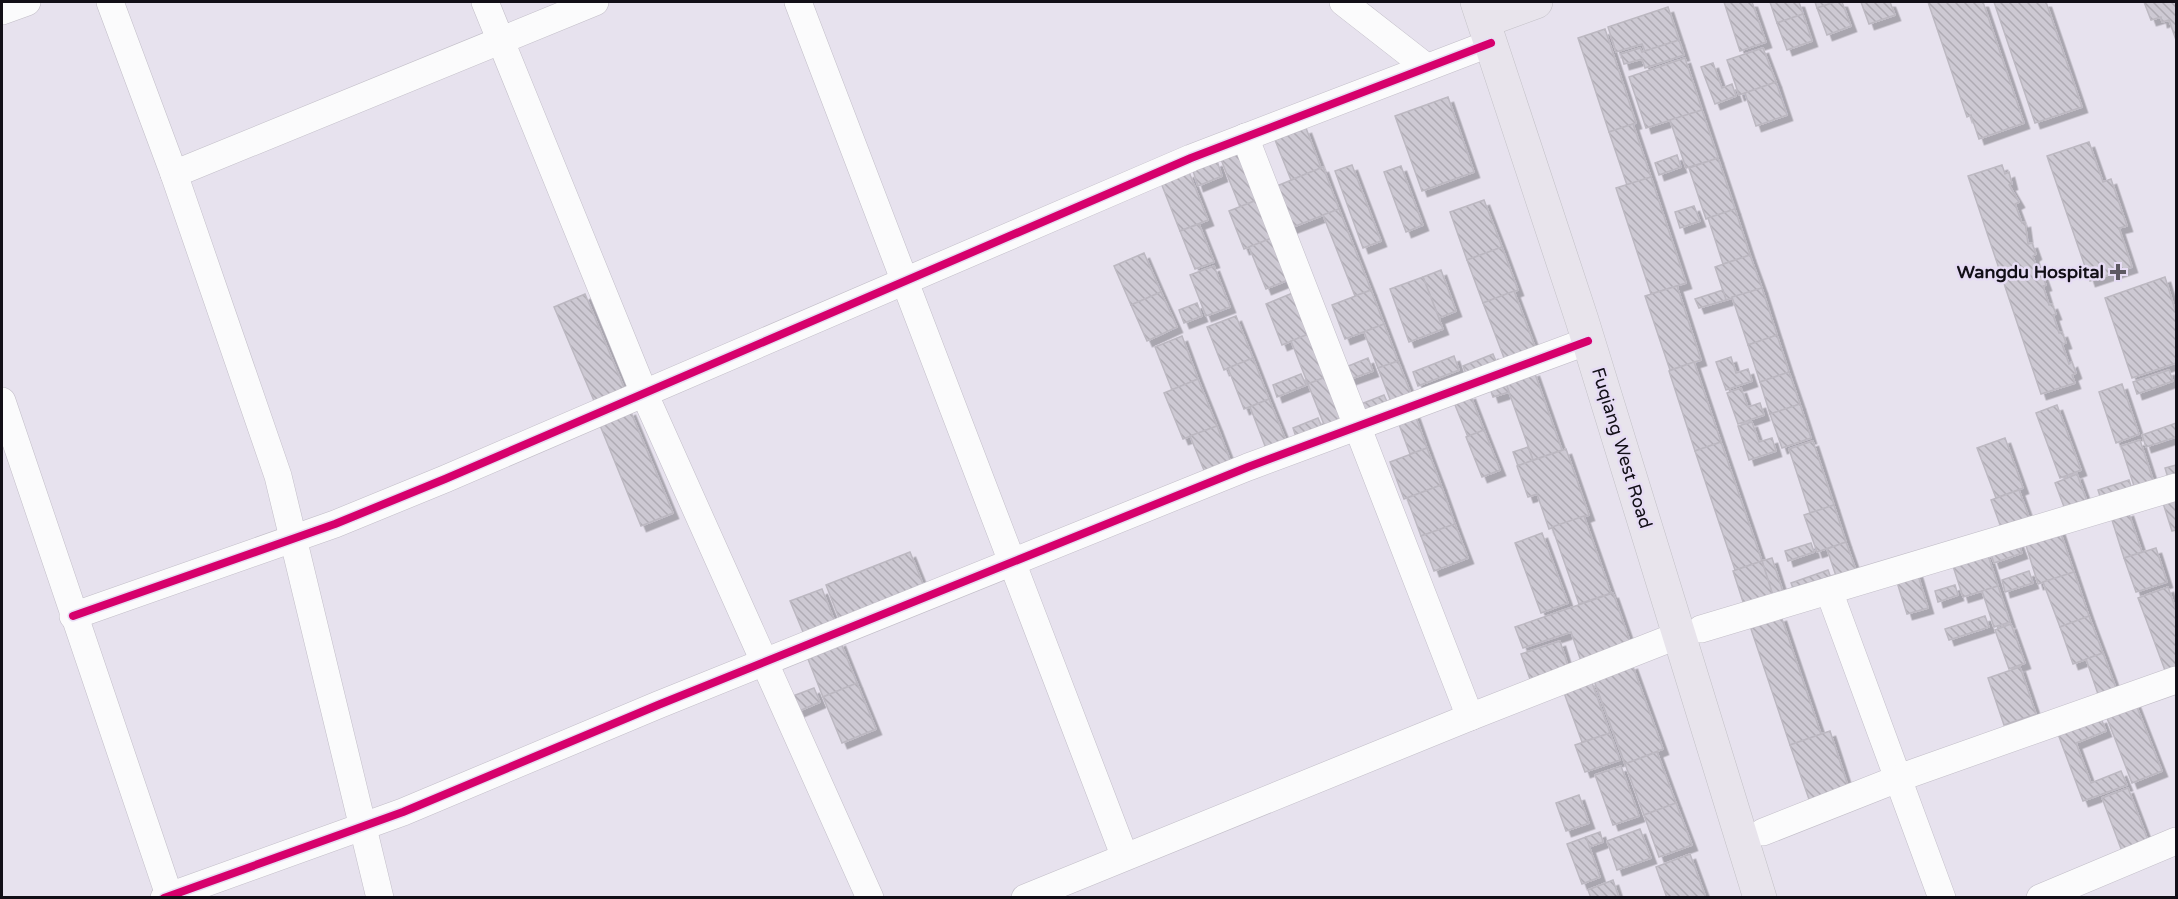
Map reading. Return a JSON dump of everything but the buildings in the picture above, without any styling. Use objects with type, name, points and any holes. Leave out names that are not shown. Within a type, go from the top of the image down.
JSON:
[{"type":"main road","points":[[1488,12],[1536,2]]},
{"type":"main road","name":"Fuqiang West Road","points":[[1488,12],[1588,341],[1763,832],[1783,897]]},
{"type":"main road","name":"Fuqiang West Road","points":[[1488,12],[1576,227],[1690,632],[1760,897]]},
{"type":"street","points":[[2,11],[27,2]]},
{"type":"street","points":[[110,2],[174,174],[278,477],[380,897]]},
{"type":"street","points":[[484,2],[644,393],[870,897]]},
{"type":"street","points":[[174,174],[595,2]]},
{"type":"street","points":[[798,2],[1124,855]]},
{"type":"street","points":[[1343,2],[1425,66]]},
{"type":"street","points":[[74,616],[293,539],[445,479],[1245,137],[1425,66],[1488,12]]},
{"type":"street","points":[[1245,137],[1470,717]]},
{"type":"street","points":[[2,401],[168,897],[364,826],[1248,467],[1588,341]]},
{"type":"street","points":[[1025,897],[1124,855],[1470,717],[1690,632],[2176,487]]},
{"type":"street","points":[[1829,591],[1942,897]]},
{"type":"street","points":[[1763,832],[1898,778],[2176,680]]},
{"type":"street","points":[[2040,897],[2176,841]]},
{"type":"cycle path","points":[[73,616],[335,524],[445,479],[1191,158],[1491,43]]},
{"type":"cycle path","points":[[164,898],[403,812],[658,705],[1248,467],[1588,341]]},
{"type":"place","name":"Wangdu Hospital","points":[[2118,272]]}]
